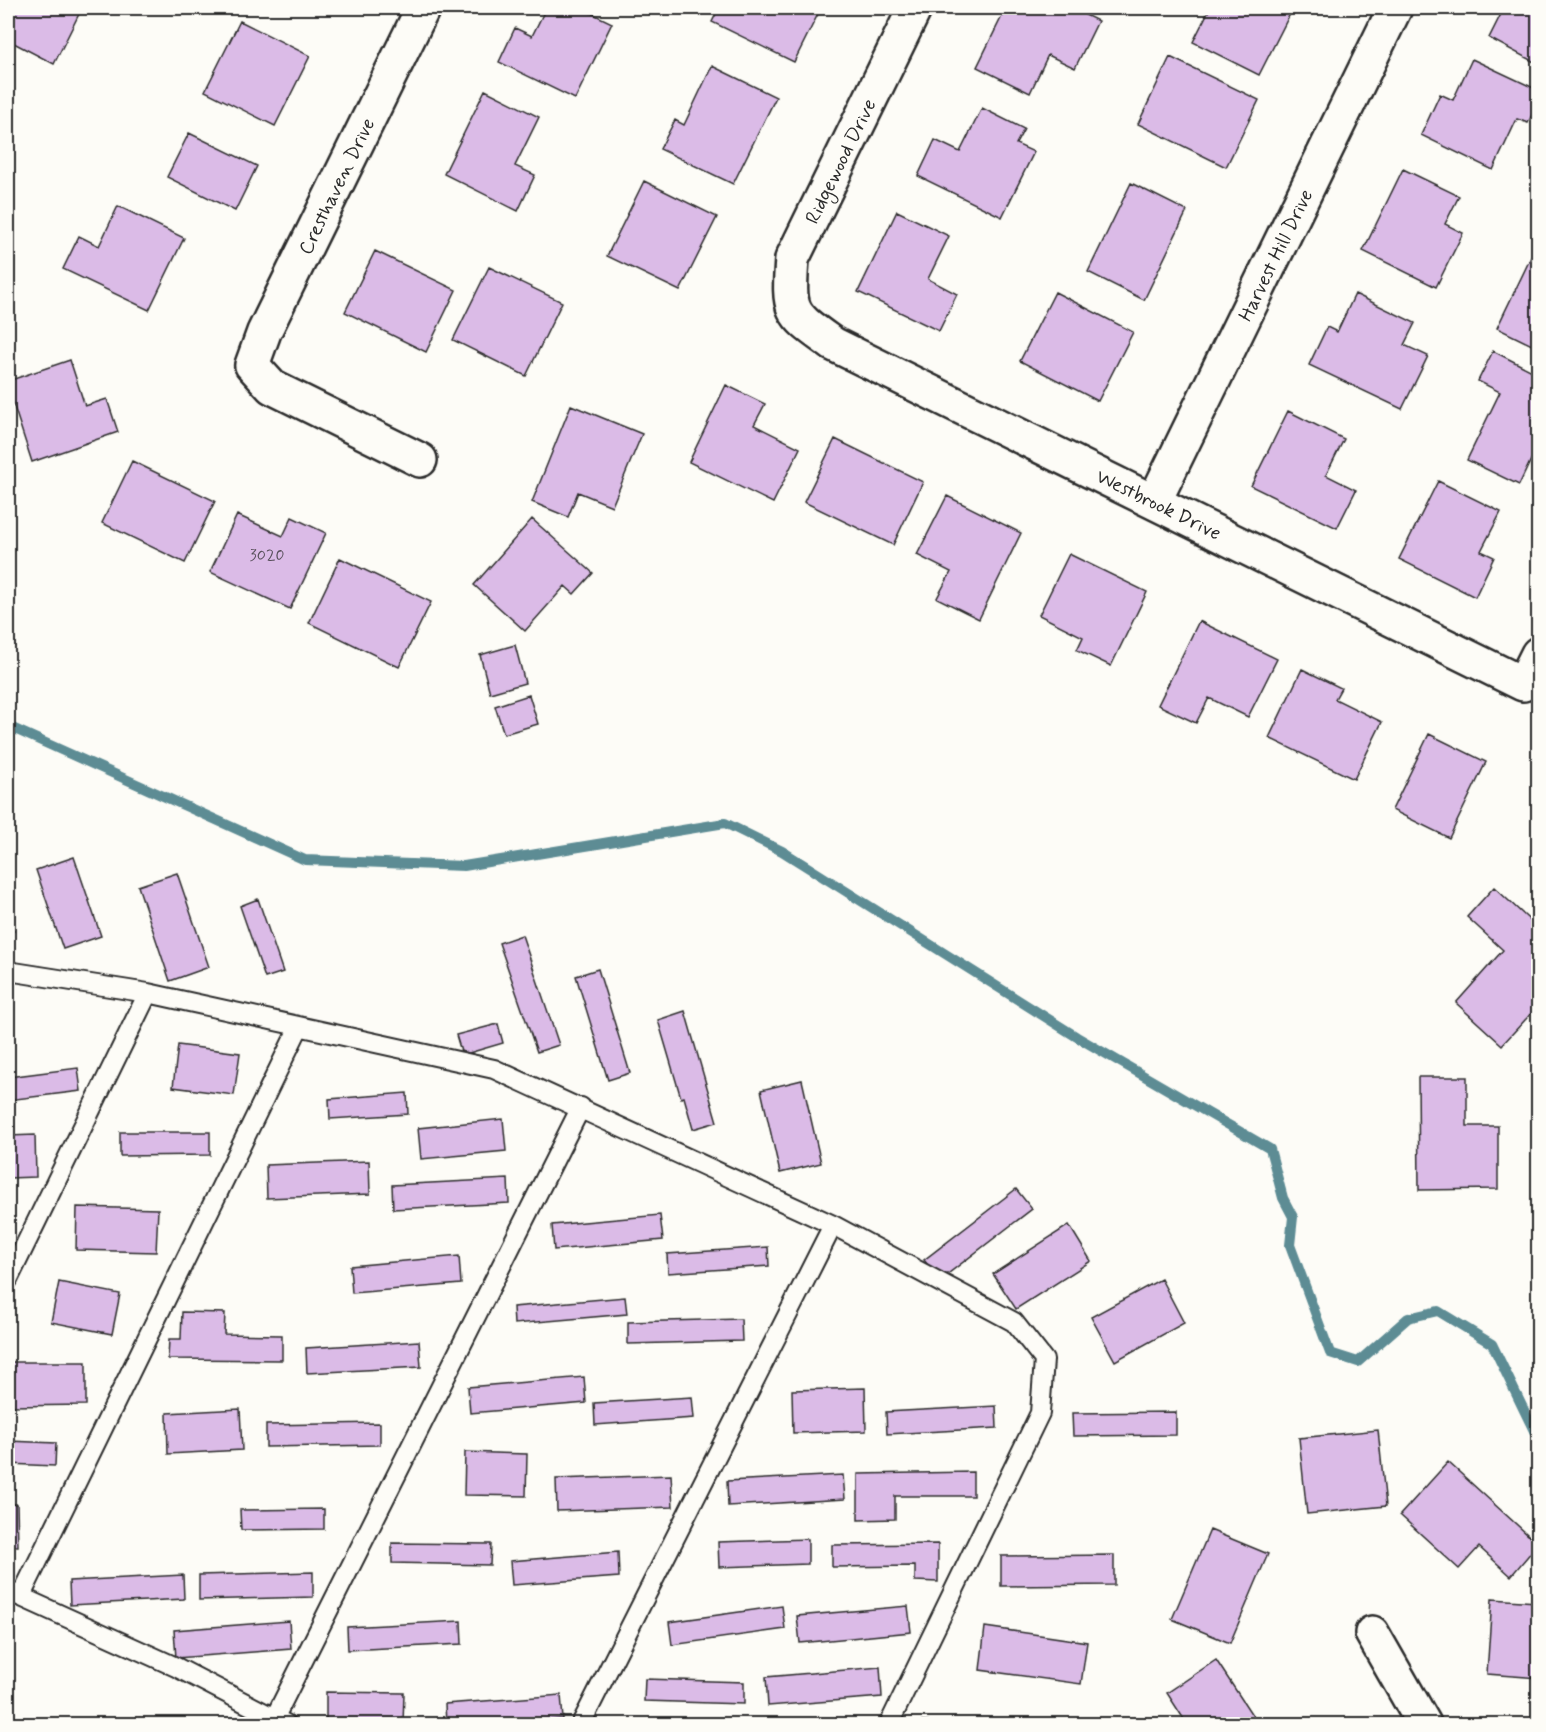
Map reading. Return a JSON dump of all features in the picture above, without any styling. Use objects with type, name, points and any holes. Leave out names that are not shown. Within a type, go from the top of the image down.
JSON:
[{"type":"street","name":"Cresthaven Drive","points":[[420,460],[272,387],[252,365],[264,332],[423,8]]},
{"type":"street","name":"Ridgewood Drive","points":[[799,319],[793,311],[789,296],[792,260],[915,8]]},
{"type":"street","name":"Harvest Hill Drive","points":[[1155,502],[1395,8]]},
{"type":"street","name":"Westbrook Drive","points":[[799,319],[833,344],[1523,684],[1539,654]]},
{"type":"street","points":[[1372,1633],[1424,1725]]},
{"type":"lane","points":[[8,971],[148,993],[494,1069],[581,1107],[832,1225],[1014,1323],[1044,1360],[1040,1413],[889,1725]]},
{"type":"lane","points":[[8,1280],[148,993]]},
{"type":"lane","points":[[298,1027],[14,1593],[176,1667],[280,1722],[581,1107]]},
{"type":"lane","points":[[581,1725],[832,1225]]},
{"type":"building","points":[[8,8],[82,8],[54,64],[8,40]]},
{"type":"building","points":[[546,8],[581,8],[612,23],[575,99],[499,62],[515,28],[532,36]]},
{"type":"building","points":[[719,8],[821,8],[794,62],[712,22]]},
{"type":"building","points":[[1006,8],[1071,8],[1098,21],[1075,68],[1048,55],[1030,93],[977,67]]},
{"type":"building","points":[[1210,8],[1293,8],[1259,75],[1193,42]]},
{"type":"building","points":[[1504,8],[1538,8],[1538,64],[1489,38]]},
{"type":"building","points":[[240,21],[310,56],[275,126],[205,91]]},
{"type":"building","points":[[1170,57],[1259,100],[1226,167],[1138,124]]},
{"type":"building","points":[[1472,59],[1538,90],[1538,102],[1528,123],[1517,119],[1493,170],[1421,135],[1440,94],[1453,100]]},
{"type":"building","points":[[712,66],[776,97],[733,184],[660,149],[675,120],[684,125]]},
{"type":"building","points":[[485,90],[539,117],[515,166],[535,175],[518,211],[444,174]]},
{"type":"building","points":[[982,108],[1024,129],[1016,144],[1034,152],[1002,217],[918,176],[935,140],[960,152]]},
{"type":"building","points":[[189,133],[257,166],[235,211],[167,177]]},
{"type":"building","points":[[1403,169],[1459,196],[1445,224],[1463,233],[1436,287],[1363,251]]},
{"type":"building","points":[[644,181],[717,217],[680,291],[607,256]]},
{"type":"building","points":[[1131,183],[1187,211],[1144,300],[1088,272]]},
{"type":"building","points":[[118,206],[184,238],[149,310],[63,269],[79,236],[99,246]]},
{"type":"building","points":[[897,211],[949,236],[928,279],[957,294],[939,331],[858,292]]},
{"type":"building","points":[[375,251],[456,290],[426,352],[345,312]]},
{"type":"building","points":[[1533,253],[1538,256],[1538,348],[1497,328]]},
{"type":"building","points":[[489,267],[562,302],[526,376],[453,340]]},
{"type":"building","points":[[1055,292],[1133,332],[1098,401],[1020,361]]},
{"type":"building","points":[[1355,294],[1415,323],[1404,345],[1428,356],[1402,409],[1309,365],[1327,327],[1337,332]]},
{"type":"building","points":[[1493,351],[1538,374],[1538,445],[1519,485],[1467,460],[1500,392],[1478,381]]},
{"type":"building","points":[[70,360],[85,406],[107,399],[118,432],[32,462],[8,388],[8,381]]},
{"type":"building","points":[[726,385],[765,404],[754,425],[800,448],[773,503],[689,462]]},
{"type":"building","points":[[571,405],[642,434],[612,506],[578,492],[568,517],[532,502]]},
{"type":"building","points":[[1288,411],[1344,439],[1326,475],[1356,490],[1337,528],[1251,486]]},
{"type":"building","points":[[835,439],[923,482],[893,545],[804,502]]},
{"type":"building","points":[[132,461],[215,501],[185,563],[102,523]]},
{"type":"building","points":[[1438,481],[1501,512],[1481,551],[1494,557],[1475,597],[1399,559]]},
{"type":"building","points":[[947,496],[1021,533],[979,619],[937,598],[951,572],[917,555]]},
{"type":"building","points":[[237,515],[283,536],[292,517],[326,533],[290,609],[210,572]]},
{"type":"building","points":[[532,519],[593,573],[574,594],[565,586],[525,631],[474,585]]},
{"type":"building","points":[[1069,554],[1147,592],[1111,666],[1077,650],[1083,637],[1039,615]]},
{"type":"building","points":[[340,558],[431,602],[399,667],[309,623]]},
{"type":"building","points":[[1199,621],[1277,659],[1248,717],[1209,698],[1196,723],[1158,705]]},
{"type":"building","points":[[515,645],[525,683],[490,693],[480,655]]},
{"type":"building","points":[[1302,669],[1341,688],[1335,699],[1382,722],[1354,779],[1269,738]]},
{"type":"building","points":[[529,695],[538,724],[504,734],[495,706]]},
{"type":"building","points":[[1429,734],[1486,762],[1449,838],[1392,810]]},
{"type":"building","points":[[74,857],[101,936],[63,949],[36,870]]},
{"type":"building","points":[[177,873],[209,967],[170,981],[138,886]]},
{"type":"building","points":[[1494,887],[1538,928],[1538,1006],[1502,1045],[1456,1003],[1503,950],[1467,917]]},
{"type":"building","points":[[258,899],[283,972],[265,978],[240,906]]},
{"type":"building","points":[[8,913],[14,931],[8,934]]},
{"type":"building","points":[[522,935],[559,1045],[537,1052],[499,943]]},
{"type":"building","points":[[598,969],[630,1073],[608,1080],[576,976]]},
{"type":"building","points":[[685,1011],[717,1122],[693,1129],[684,1097],[681,1098],[658,1020]]},
{"type":"building","points":[[498,1024],[503,1043],[462,1055],[456,1035]]},
{"type":"building","points":[[178,1045],[240,1053],[234,1095],[173,1087]]},
{"type":"building","points":[[78,1068],[81,1091],[8,1100],[8,1077]]},
{"type":"building","points":[[1418,1077],[1467,1077],[1467,1126],[1498,1126],[1498,1189],[1419,1190]]},
{"type":"building","points":[[802,1080],[821,1163],[780,1173],[761,1090]]},
{"type":"building","points":[[407,1093],[408,1114],[330,1119],[329,1099]]},
{"type":"building","points":[[503,1119],[506,1151],[421,1159],[418,1128]]},
{"type":"building","points":[[120,1132],[210,1132],[210,1155],[120,1156]]},
{"type":"building","points":[[35,1135],[36,1177],[8,1178],[8,1136]]},
{"type":"building","points":[[369,1161],[370,1194],[267,1198],[266,1165]]},
{"type":"building","points":[[508,1179],[509,1203],[393,1209],[392,1185]]},
{"type":"building","points":[[1016,1189],[1032,1209],[940,1280],[924,1260]]},
{"type":"building","points":[[77,1207],[158,1209],[156,1252],[76,1250]]},
{"type":"building","points":[[660,1215],[663,1240],[554,1250],[552,1225]]},
{"type":"building","points":[[1069,1225],[1091,1261],[1016,1309],[993,1274]]},
{"type":"building","points":[[768,1247],[769,1266],[668,1273],[667,1254]]},
{"type":"building","points":[[459,1256],[461,1284],[352,1293],[350,1266]]},
{"type":"building","points":[[1161,1279],[1184,1323],[1115,1361],[1091,1317]]},
{"type":"building","points":[[59,1282],[120,1294],[112,1334],[51,1322]]},
{"type":"building","points":[[625,1297],[627,1314],[514,1324],[513,1307]]},
{"type":"building","points":[[182,1312],[225,1313],[224,1334],[282,1335],[282,1360],[168,1359],[169,1339],[181,1339]]},
{"type":"building","points":[[741,1319],[742,1341],[628,1344],[628,1322]]},
{"type":"building","points":[[419,1341],[421,1367],[307,1373],[306,1348]]},
{"type":"building","points":[[8,1362],[86,1362],[86,1405],[8,1406]]},
{"type":"building","points":[[584,1377],[586,1403],[470,1413],[468,1387]]},
{"type":"building","points":[[865,1388],[866,1431],[793,1433],[792,1390]]},
{"type":"building","points":[[692,1397],[694,1418],[595,1425],[594,1403]]},
{"type":"building","points":[[996,1406],[997,1428],[887,1434],[886,1412]]},
{"type":"building","points":[[240,1409],[242,1450],[168,1454],[167,1413]]},
{"type":"building","points":[[1176,1412],[1176,1435],[1073,1436],[1072,1413]]},
{"type":"building","points":[[380,1423],[380,1445],[266,1447],[266,1425]]},
{"type":"building","points":[[1378,1430],[1386,1506],[1307,1514],[1299,1438]]},
{"type":"building","points":[[8,1441],[56,1443],[55,1466],[8,1464]]},
{"type":"building","points":[[465,1452],[527,1454],[526,1496],[464,1495]]},
{"type":"building","points":[[1448,1462],[1538,1544],[1511,1576],[1479,1547],[1459,1569],[1400,1515]]},
{"type":"building","points":[[973,1472],[973,1496],[895,1496],[895,1519],[858,1520],[858,1474]]},
{"type":"building","points":[[671,1475],[673,1507],[557,1511],[556,1479]]},
{"type":"building","points":[[843,1475],[845,1499],[728,1506],[727,1481]]},
{"type":"building","points":[[8,1504],[17,1504],[18,1546],[8,1546]]},
{"type":"building","points":[[324,1509],[324,1529],[241,1530],[240,1510]]},
{"type":"building","points":[[1210,1530],[1268,1554],[1230,1643],[1172,1619]]},
{"type":"building","points":[[808,1539],[808,1564],[719,1567],[718,1542]]},
{"type":"building","points":[[392,1543],[491,1544],[490,1565],[392,1563]]},
{"type":"building","points":[[938,1544],[938,1582],[915,1581],[915,1566],[832,1567],[832,1545]]},
{"type":"building","points":[[618,1552],[619,1577],[512,1585],[510,1561]]},
{"type":"building","points":[[1114,1555],[1114,1585],[1001,1586],[1001,1556]]},
{"type":"building","points":[[313,1572],[313,1597],[199,1600],[199,1575]]},
{"type":"building","points":[[183,1575],[184,1599],[70,1605],[69,1581]]},
{"type":"building","points":[[1492,1599],[1538,1602],[1538,1678],[1487,1674]]},
{"type":"building","points":[[782,1606],[785,1629],[672,1645],[669,1622]]},
{"type":"building","points":[[908,1606],[911,1632],[800,1643],[797,1616]]},
{"type":"building","points":[[289,1621],[291,1649],[176,1658],[174,1630]]},
{"type":"building","points":[[461,1621],[462,1644],[348,1650],[347,1627]]},
{"type":"building","points":[[985,1627],[1087,1642],[1081,1684],[980,1670]]},
{"type":"building","points":[[1216,1660],[1258,1724],[1187,1724],[1167,1693]]},
{"type":"building","points":[[880,1667],[882,1697],[768,1706],[766,1677]]},
{"type":"building","points":[[645,1679],[744,1682],[744,1704],[644,1701]]},
{"type":"building","points":[[326,1692],[404,1693],[403,1724],[326,1724]]},
{"type":"building","points":[[561,1695],[563,1719],[496,1724],[446,1724],[445,1704]]},
{"type":"building","points":[[141,1718],[142,1724],[122,1724],[122,1720]]},
{"type":"building","points":[[922,1722],[955,1724],[922,1724]]},
{"type":"waterway","points":[[8,726],[305,860],[464,866],[725,823],[782,851],[1077,1037],[1270,1149],[1283,1198],[1293,1217],[1290,1245],[1330,1353],[1358,1362],[1408,1318],[1438,1311],[1492,1344],[1538,1439]]}]
